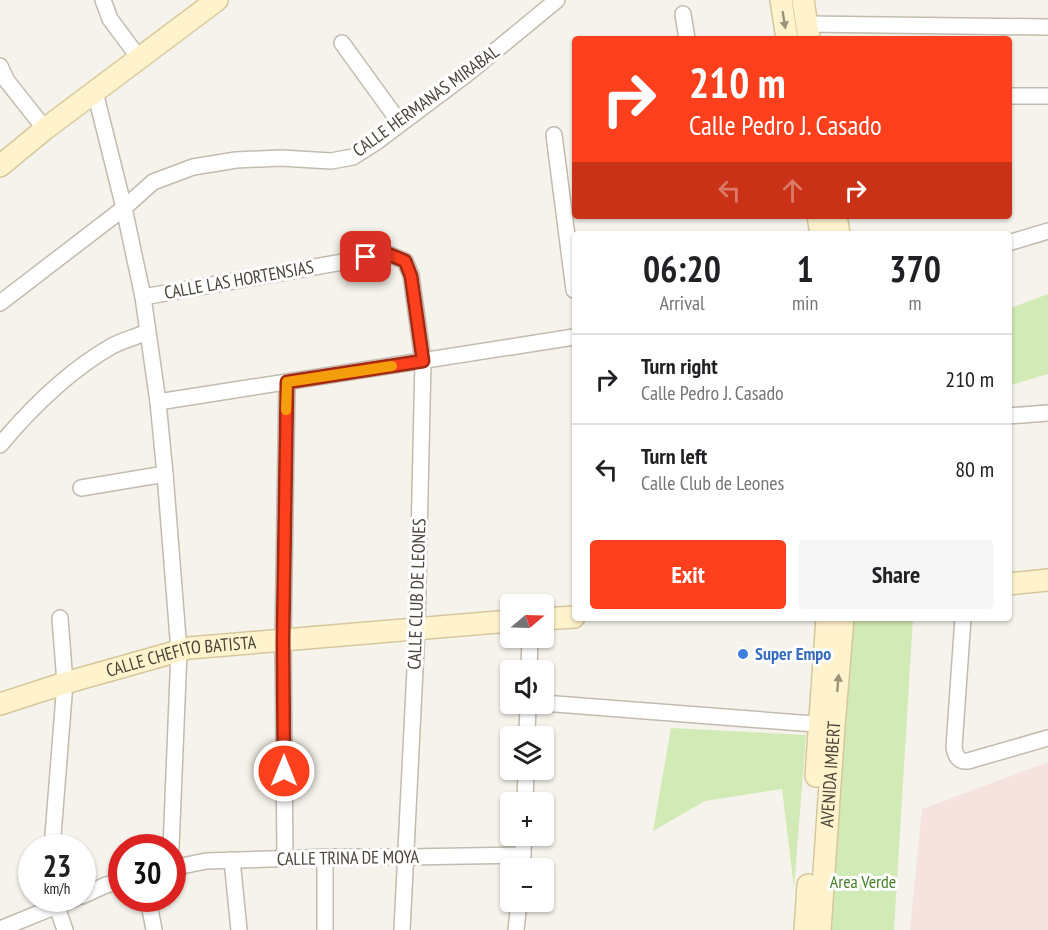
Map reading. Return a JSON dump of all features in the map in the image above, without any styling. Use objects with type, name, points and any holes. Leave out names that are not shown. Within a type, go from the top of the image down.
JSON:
[{"type":"street","points":[[102,0],[110,19],[139,58]]},
{"type":"street","points":[[0,166],[45,129],[217,0]]},
{"type":"street","name":"CALLE HERMANAS MIRABAL","points":[[0,303],[124,208],[153,182],[193,167],[236,160],[281,158],[331,161],[353,157],[467,74],[557,0]]},
{"type":"street","points":[[781,0],[787,36]]},
{"type":"street","points":[[803,0],[808,31],[1048,27]]},
{"type":"street","points":[[683,14],[687,36]]},
{"type":"street","points":[[342,43],[400,123]]},
{"type":"street","points":[[0,66],[7,81],[45,129]]},
{"type":"street","points":[[95,92],[143,297],[158,402],[179,651],[172,834]]},
{"type":"street","points":[[1012,96],[1048,96]]},
{"type":"street","points":[[554,135],[568,189],[572,256]]},
{"type":"street","points":[[1012,242],[1048,231]]},
{"type":"street","name":"CALLE LAS HORTENSIAS","points":[[143,297],[388,254],[405,261]]},
{"type":"street","name":"CALLE CLUB DE LEONES","points":[[402,930],[417,629],[423,361],[411,276],[405,261]]},
{"type":"street","points":[[0,445],[20,421],[72,373],[113,346],[147,332]]},
{"type":"street","points":[[158,402],[572,337]]},
{"type":"street","points":[[285,858],[283,640],[287,382]]},
{"type":"street","points":[[1012,416],[1048,413]]},
{"type":"street","points":[[81,488],[165,474]]},
{"type":"street","points":[[1012,584],[1048,580]]},
{"type":"street","points":[[554,618],[572,617]]},
{"type":"street","points":[[53,834],[65,683],[60,618]]},
{"type":"street","name":"AVENIDA IMBERT","points":[[805,930],[817,863],[827,725],[827,621]]},
{"type":"street","name":"AVENIDA IMBERT","points":[[827,725],[843,621]]},
{"type":"street","points":[[963,621],[954,747],[956,756],[968,761],[1048,738]]},
{"type":"street","name":"CALLE CHEFITO BATISTA","points":[[0,705],[65,683],[189,648],[500,622]]},
{"type":"street","points":[[554,704],[827,725]]},
{"type":"street","points":[[325,857],[325,930]]},
{"type":"street","name":"CALLE TRINA DE MOYA","points":[[186,865],[206,861],[325,857],[407,857],[500,861]]},
{"type":"street","points":[[232,860],[239,930]]},
{"type":"street","name":"AVENIDA IMBERT","points":[[817,863],[820,930]]},
{"type":"street","points":[[0,929],[36,912]]},
{"type":"street","points":[[55,912],[65,930]]},
{"type":"street","points":[[151,912],[154,930]]},
{"type":"street","points":[[516,930],[518,912]]},
{"type":"shaded area","points":[[1048,762],[1048,930],[910,930],[922,809]]},
{"type":"green space","points":[[1048,294],[1048,374],[1012,385],[1012,308]]},
{"type":"green space","name":"Area Verde","points":[[850,621],[913,621],[894,930],[825,930]]},
{"type":"green space","points":[[671,728],[806,735],[794,888],[782,789],[705,801],[653,831]]},
{"type":"slow traffic","points":[[286,410],[287,382],[392,366]]},
{"type":"place","name":"Super Empo","points":[[743,654]]},
{"type":"route","points":[[284,771],[283,640],[287,382],[423,361],[411,276],[405,261],[388,254],[366,257]]}]
